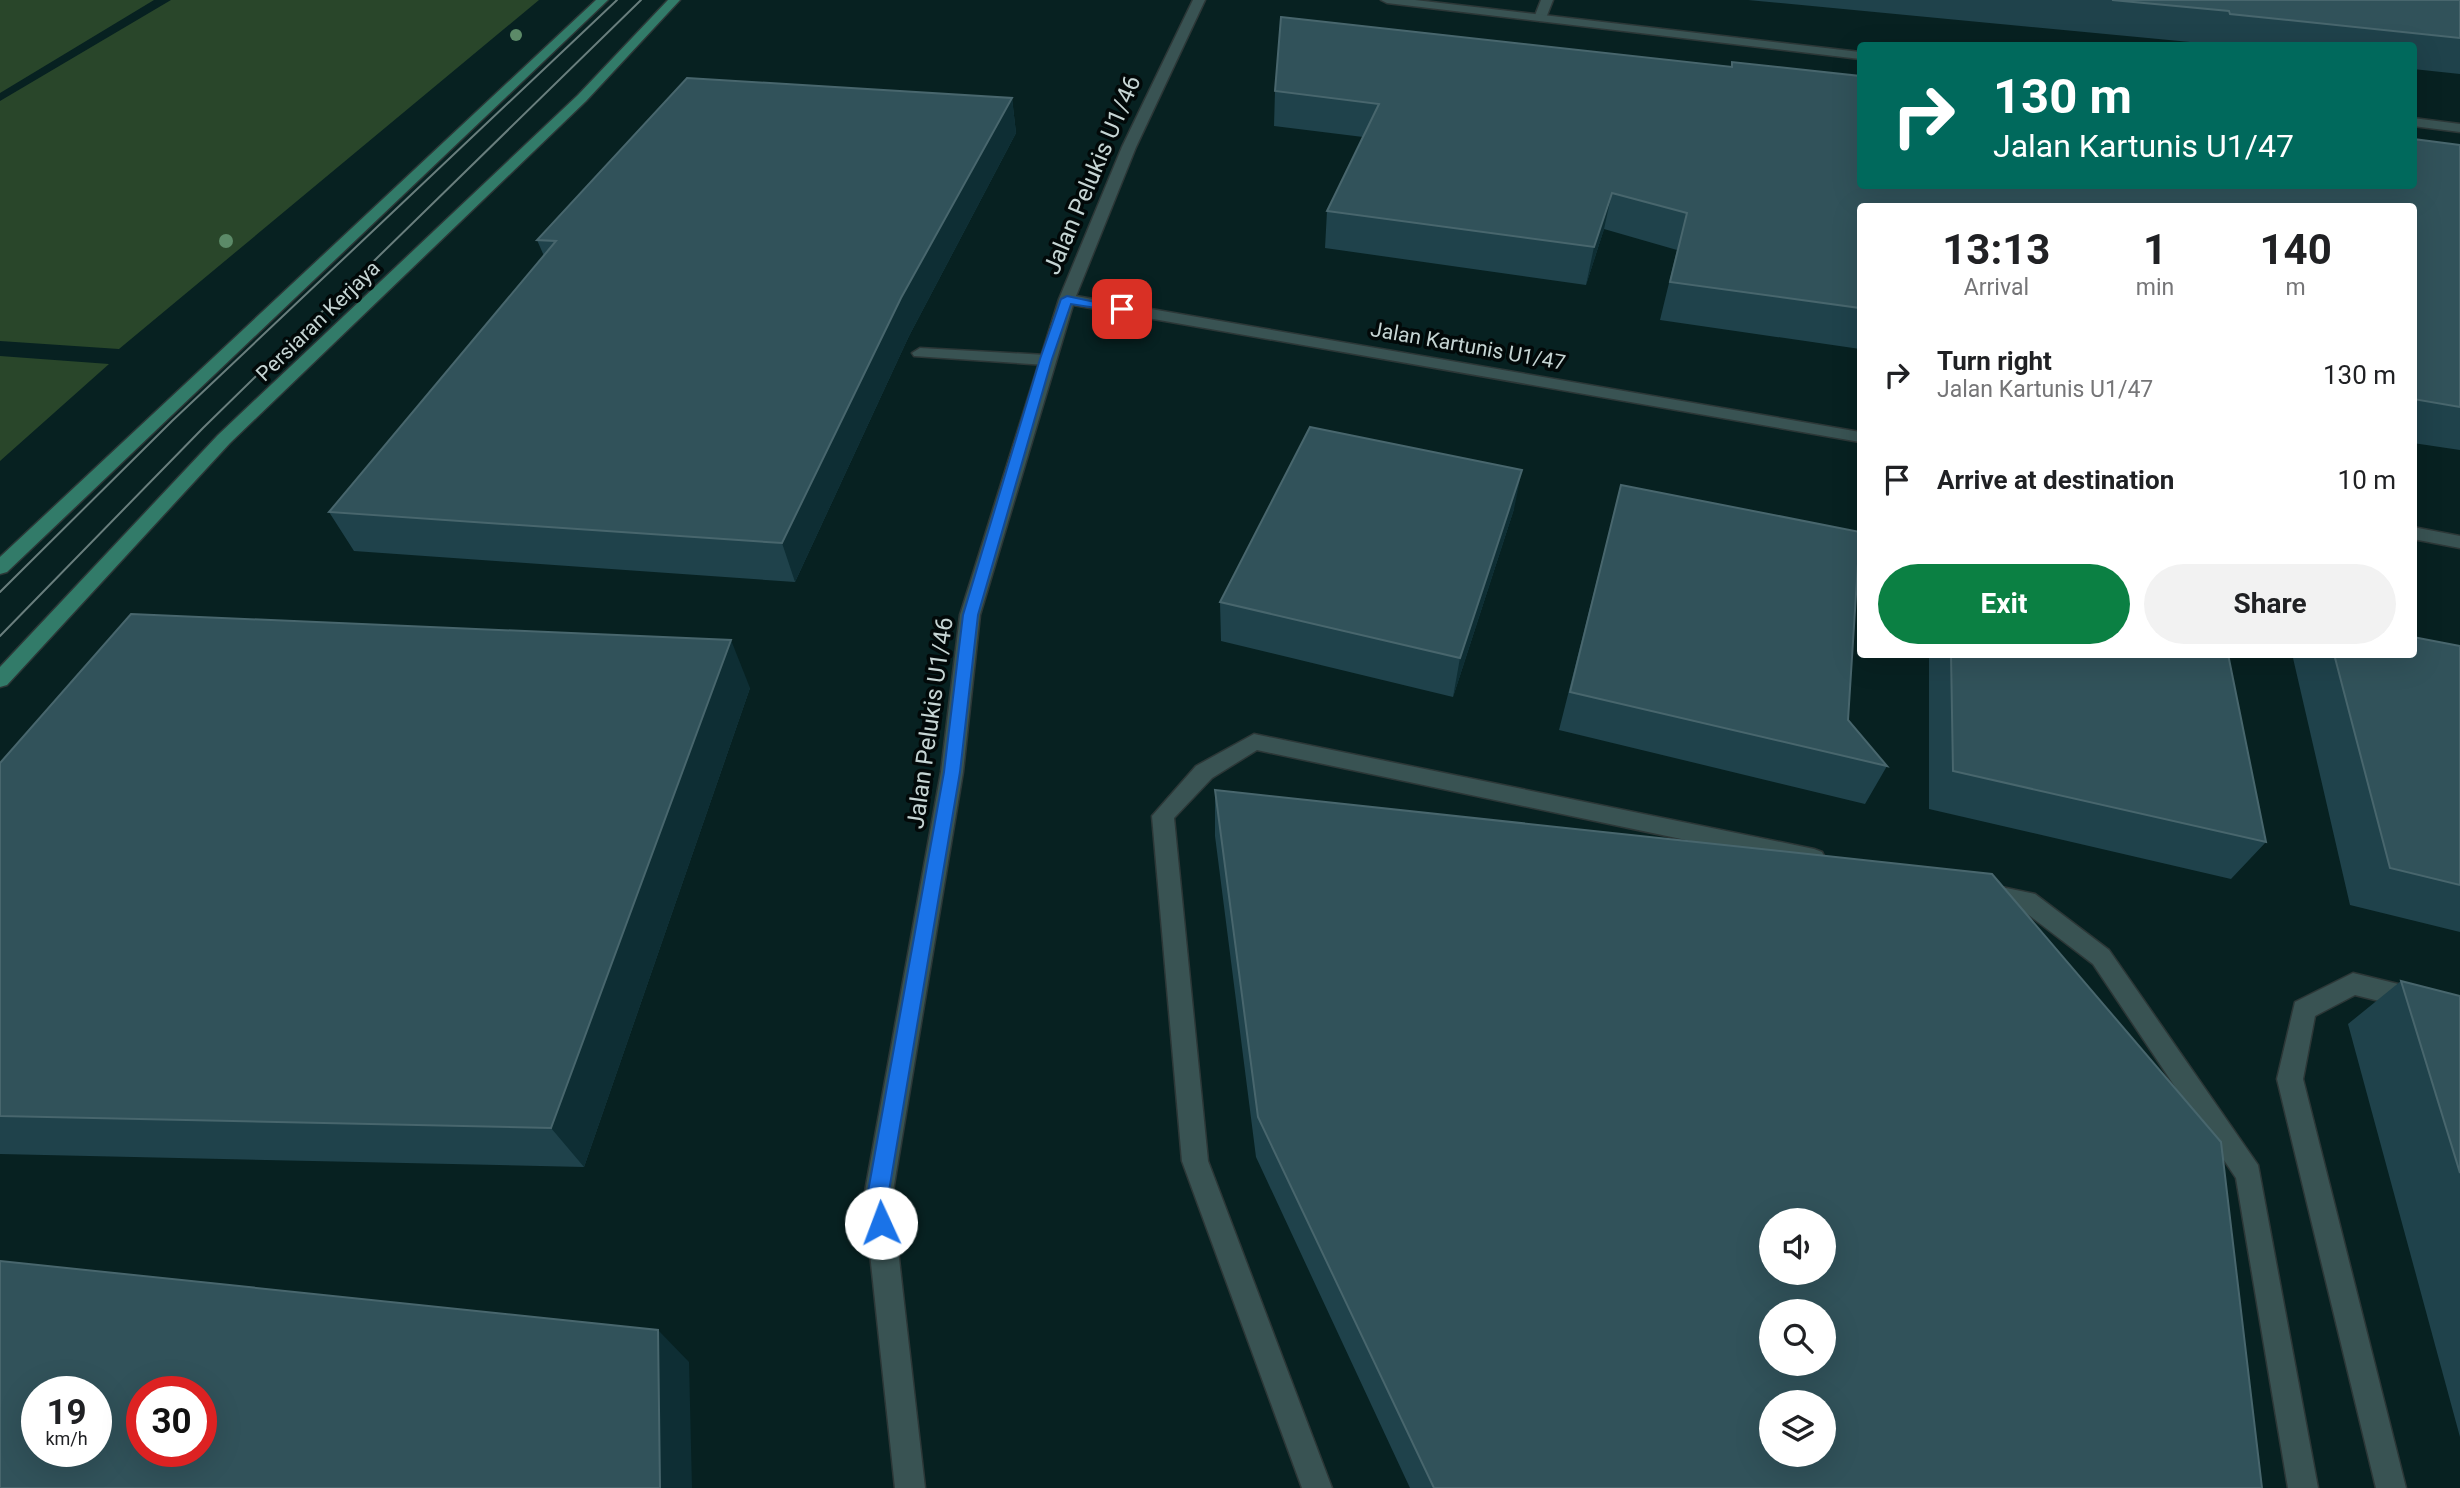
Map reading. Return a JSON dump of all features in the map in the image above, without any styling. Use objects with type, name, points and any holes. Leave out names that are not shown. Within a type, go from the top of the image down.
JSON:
[{"type":"main road","name":"Persiaran Kerjaya","points":[[0,568],[602,0]]},
{"type":"main road","name":"Persiaran Kerjaya","points":[[0,680],[224,439],[582,99],[674,0]]},
{"type":"street","name":"Jalan Pelukis U1/46","points":[[910,1488],[878,1197],[952,772],[970,615],[1046,359],[1067,299],[1129,147],[1199,0]]},
{"type":"street","points":[[1387,0],[1857,56]]},
{"type":"street","points":[[1540,18],[1547,0]]},
{"type":"street","points":[[2417,123],[2460,128]]},
{"type":"street","name":"Jalan Kartunis U1/47","points":[[1067,299],[1857,436]]},
{"type":"street","points":[[920,353],[1046,359]]},
{"type":"street","points":[[2417,534],[2460,542]]},
{"type":"street","points":[[1317,1488],[1195,1161],[1163,816],[1204,772],[1254,743],[1837,862]]},
{"type":"street","points":[[1959,887],[2027,901],[2101,957],[2249,1174],[2304,1488]]},
{"type":"street","points":[[2392,1488],[2290,1079],[2304,1010],[2353,984],[2460,1010]]},
{"type":"green space","points":[[0,0],[154,0],[0,93]]},
{"type":"green space","points":[[171,0],[539,0],[119,349],[0,341],[0,101]]},
{"type":"green space","points":[[0,356],[109,364],[0,461]]},
{"type":"building","points":[[2112,0],[2460,0],[2460,38],[2230,14],[2229,11]]},
{"type":"building","points":[[1281,17],[1732,67],[1732,62],[1857,76],[1857,189],[2417,189],[2417,140],[2460,145],[2460,407],[2417,400],[2417,203],[1857,203],[1857,308],[1670,282],[1687,213],[1612,193],[1594,247],[1327,211],[1379,104],[1275,91]]},
{"type":"building","points":[[687,78],[1012,98],[901,298],[782,543],[329,512],[556,241],[537,240]]},
{"type":"building","points":[[1310,427],[1522,470],[1460,658],[1220,602]]},
{"type":"building","points":[[1621,485],[1857,531],[1857,579],[1848,720],[1887,766],[1570,692]]},
{"type":"building","points":[[131,614],[731,640],[551,1128],[0,1116],[0,763]]},
{"type":"building","points":[[2417,638],[2460,646],[2460,885],[2390,868],[2335,658],[2417,658]]},
{"type":"building","points":[[1951,658],[2229,658],[2266,842],[1953,771]]},
{"type":"building","points":[[1215,790],[1992,874],[2221,1142],[2262,1488],[1434,1488],[1258,1117]]},
{"type":"building","points":[[2401,981],[2460,996],[2460,1173]]},
{"type":"building","points":[[0,1261],[658,1330],[660,1488],[0,1488]]},
{"type":"tram line","points":[[0,592],[172,421],[617,0]]},
{"type":"tram line","points":[[0,636],[203,428],[641,0]]},
{"type":"route","points":[[881,1223],[878,1197],[952,772],[970,615],[1046,359],[1067,299],[1122,309]]}]
